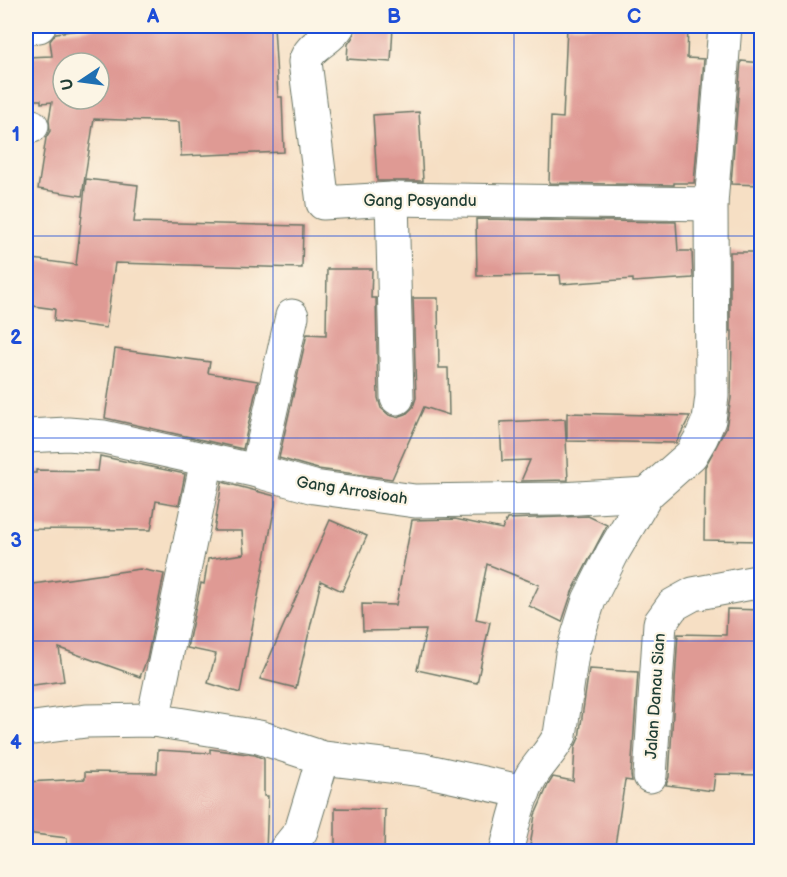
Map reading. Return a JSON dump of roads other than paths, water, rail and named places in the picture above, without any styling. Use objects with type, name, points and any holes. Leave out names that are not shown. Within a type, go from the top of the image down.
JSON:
[{"type":"street","points":[[26,28],[39,26]]},
{"type":"street","name":"Gang Posyandu","points":[[339,26],[315,46],[305,62],[323,203],[392,199],[711,204]]},
{"type":"street","points":[[506,852],[517,809],[524,792],[560,735],[572,654],[589,600],[613,552],[647,494],[691,455],[709,420],[712,396],[711,204],[725,26]]},
{"type":"street","points":[[392,199],[397,398]]},
{"type":"street","points":[[257,471],[292,316]]},
{"type":"street","name":"Gang Arrosioah","points":[[26,436],[68,434],[104,437],[257,471],[314,487],[415,501],[561,499],[647,494]]},
{"type":"street","points":[[153,720],[207,460]]},
{"type":"street","name":"Jalan Danau Sian","points":[[650,776],[660,623],[673,605],[693,594],[762,581]]},
{"type":"street","points":[[26,729],[86,721],[153,720],[259,737],[323,758],[424,770],[524,792]]},
{"type":"street","points":[[284,852],[301,831],[323,758]]}]
